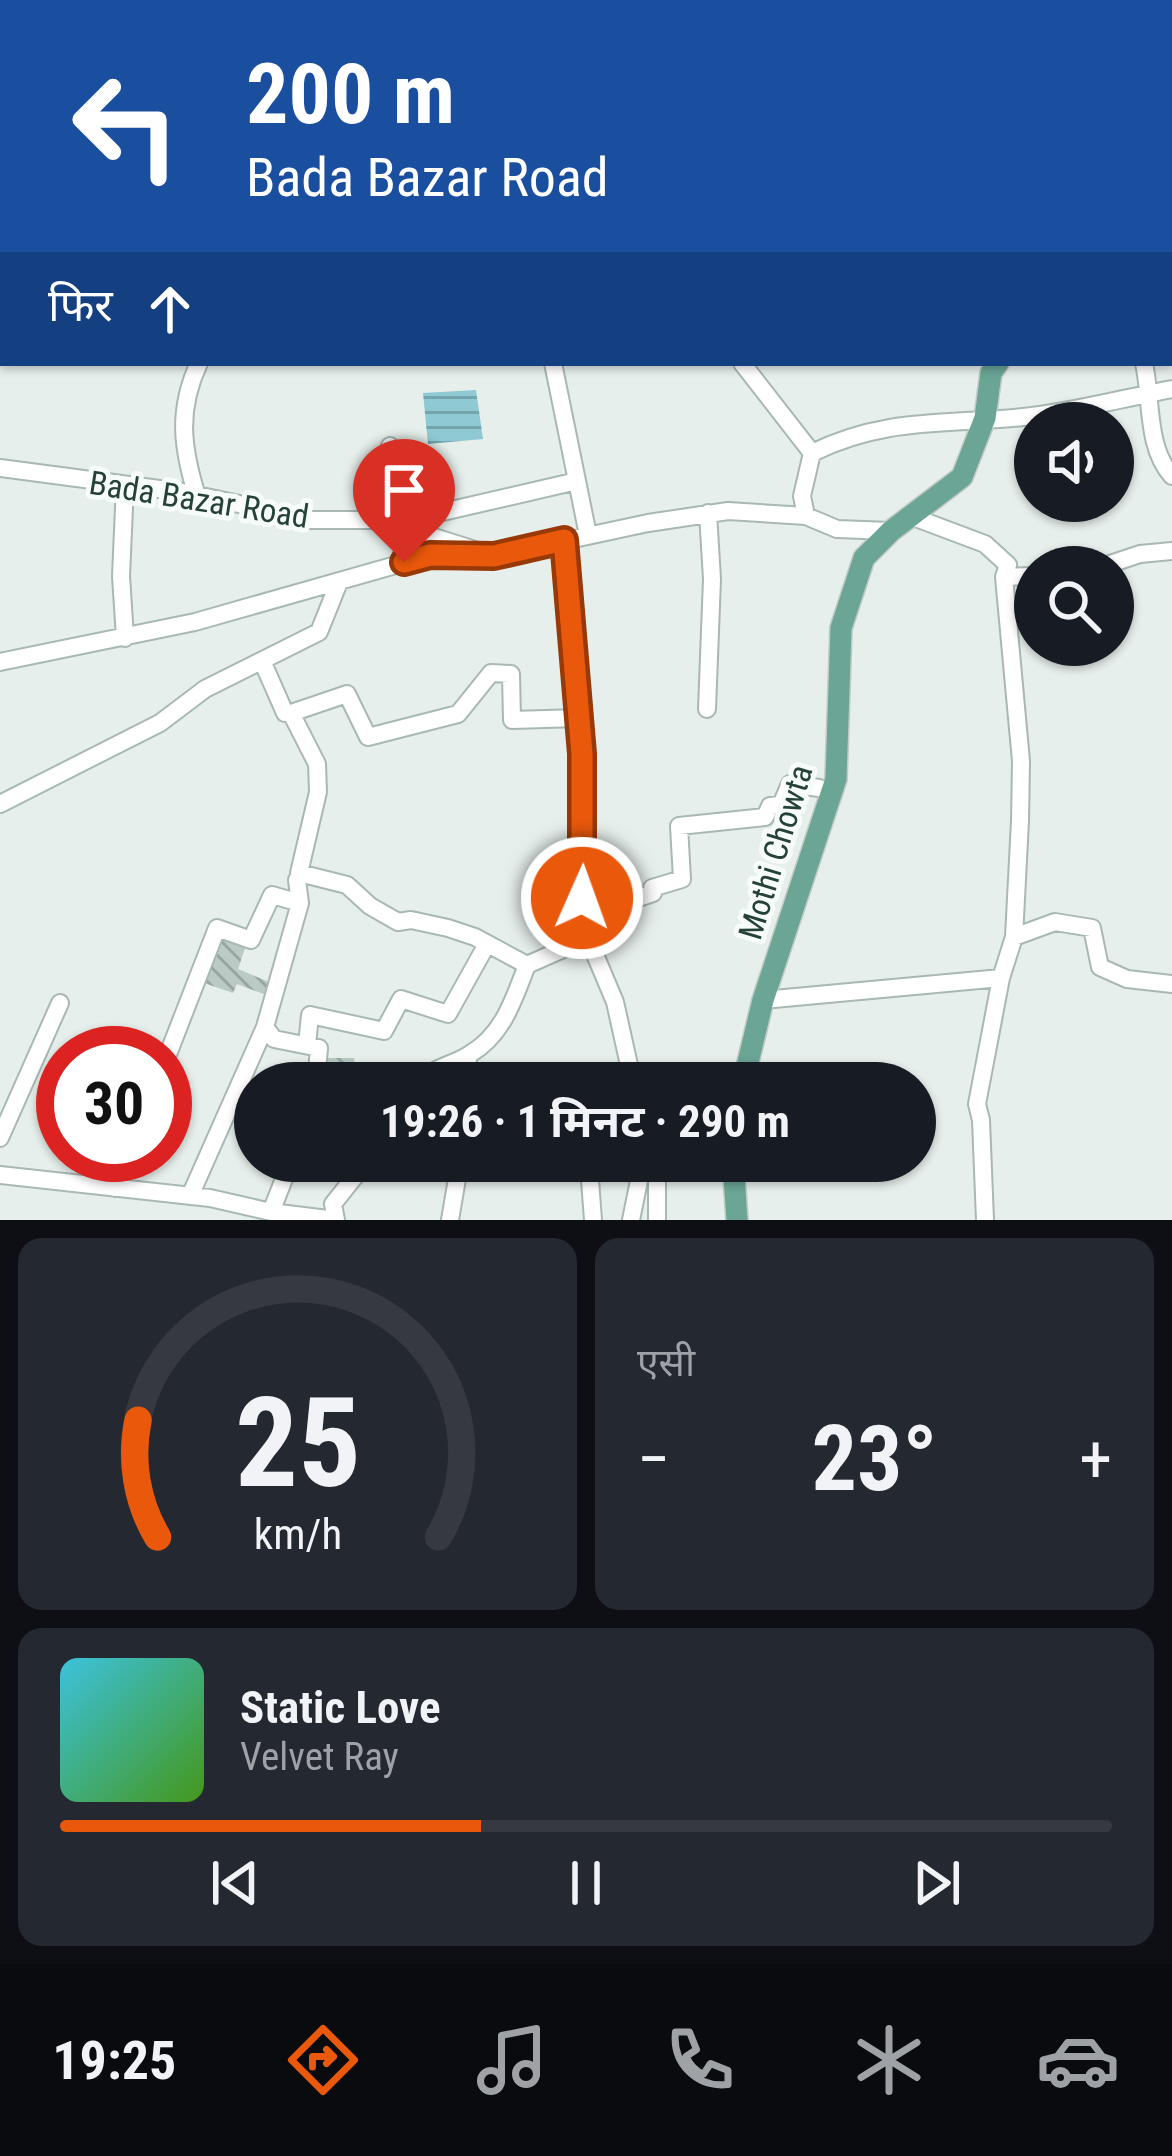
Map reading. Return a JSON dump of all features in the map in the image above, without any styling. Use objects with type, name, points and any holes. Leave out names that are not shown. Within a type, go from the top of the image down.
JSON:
[{"type":"main road","name":"Mothi Chowta","points":[[747,1062],[836,779],[841,628],[865,558],[890,531],[962,477],[985,418],[992,366]]},
{"type":"main road","points":[[735,1182],[737,1220]]},
{"type":"street","points":[[197,496],[183,450],[188,386],[198,366]]},
{"type":"street","points":[[554,366],[588,535]]},
{"type":"street","points":[[744,366],[812,453]]},
{"type":"street","points":[[1145,366],[1154,446],[1172,476]]},
{"type":"street","points":[[812,453],[848,435],[910,423],[1024,417],[1172,388]]},
{"type":"street","points":[[390,446],[404,562]]},
{"type":"street","points":[[806,516],[802,496],[812,453]]},
{"type":"street","name":"Bada Bazar Road","points":[[0,468],[197,496],[258,508],[284,520],[380,520],[494,556]]},
{"type":"street","points":[[434,514],[577,481]]},
{"type":"street","points":[[124,638],[125,485]]},
{"type":"street","points":[[0,662],[124,638],[430,555],[494,556],[707,513],[762,511],[806,516],[837,529],[890,531]]},
{"type":"street","points":[[707,513],[712,579],[707,709]]},
{"type":"street","points":[[913,517],[985,544],[1008,565],[1004,577],[1021,761],[1013,937],[977,1104],[982,1120],[979,1146],[985,1220]]},
{"type":"street","points":[[564,540],[585,836],[582,898],[587,932],[615,1002],[628,1062]]},
{"type":"street","points":[[1134,556],[1172,551]]},
{"type":"street","points":[[1004,577],[1014,577]]},
{"type":"street","points":[[0,804],[141,733],[205,689],[319,632],[339,582]]},
{"type":"street","points":[[262,663],[285,713],[347,694],[368,737],[458,715],[491,673],[511,674],[512,720],[579,718]]},
{"type":"street","points":[[190,1196],[265,1027],[300,903],[298,877],[318,792],[317,764],[291,713]]},
{"type":"street","points":[[455,1062],[490,1040],[512,1006],[527,965],[626,916],[627,902],[653,893],[652,888],[682,879],[679,826],[765,817],[770,806],[781,805],[790,784],[819,788]]},
{"type":"street","points":[[298,877],[347,885],[398,922],[448,928],[527,965]]},
{"type":"street","points":[[179,1026],[217,928],[251,940],[272,895],[300,903]]},
{"type":"street","points":[[1013,937],[1055,922],[1092,928],[1100,967],[1127,979],[1172,984]]},
{"type":"street","points":[[307,1046],[310,1015],[384,1030],[401,999],[448,1014],[487,944]]},
{"type":"street","points":[[763,1000],[1001,978]]},
{"type":"street","points":[[0,1138],[61,1003]]},
{"type":"street","points":[[265,1027],[274,1039],[320,1048],[318,1062]]},
{"type":"street","points":[[468,1056],[468,1062]]},
{"type":"street","points":[[0,1174],[210,1198],[283,1215],[333,1220],[333,1204],[350,1182]]},
{"type":"street","points":[[115,1188],[117,1182]]},
{"type":"street","points":[[283,1215],[288,1182]]},
{"type":"street","points":[[450,1220],[454,1182]]},
{"type":"street","points":[[590,1182],[593,1220]]},
{"type":"street","points":[[631,1220],[639,1182]]},
{"type":"street","points":[[656,1183],[657,1220]]},
{"type":"street","points":[[200,1220],[210,1198]]},
{"type":"water","points":[[476,390],[483,439],[428,444],[423,393]]},
{"type":"building","points":[[220,933],[247,942],[238,969],[274,984],[269,996],[237,984],[233,993],[201,982]]},
{"type":"building","points":[[318,1058],[354,1058],[355,1062],[318,1062]]},
{"type":"route","points":[[404,562],[430,555],[494,556],[564,540],[582,754],[582,898]]}]
